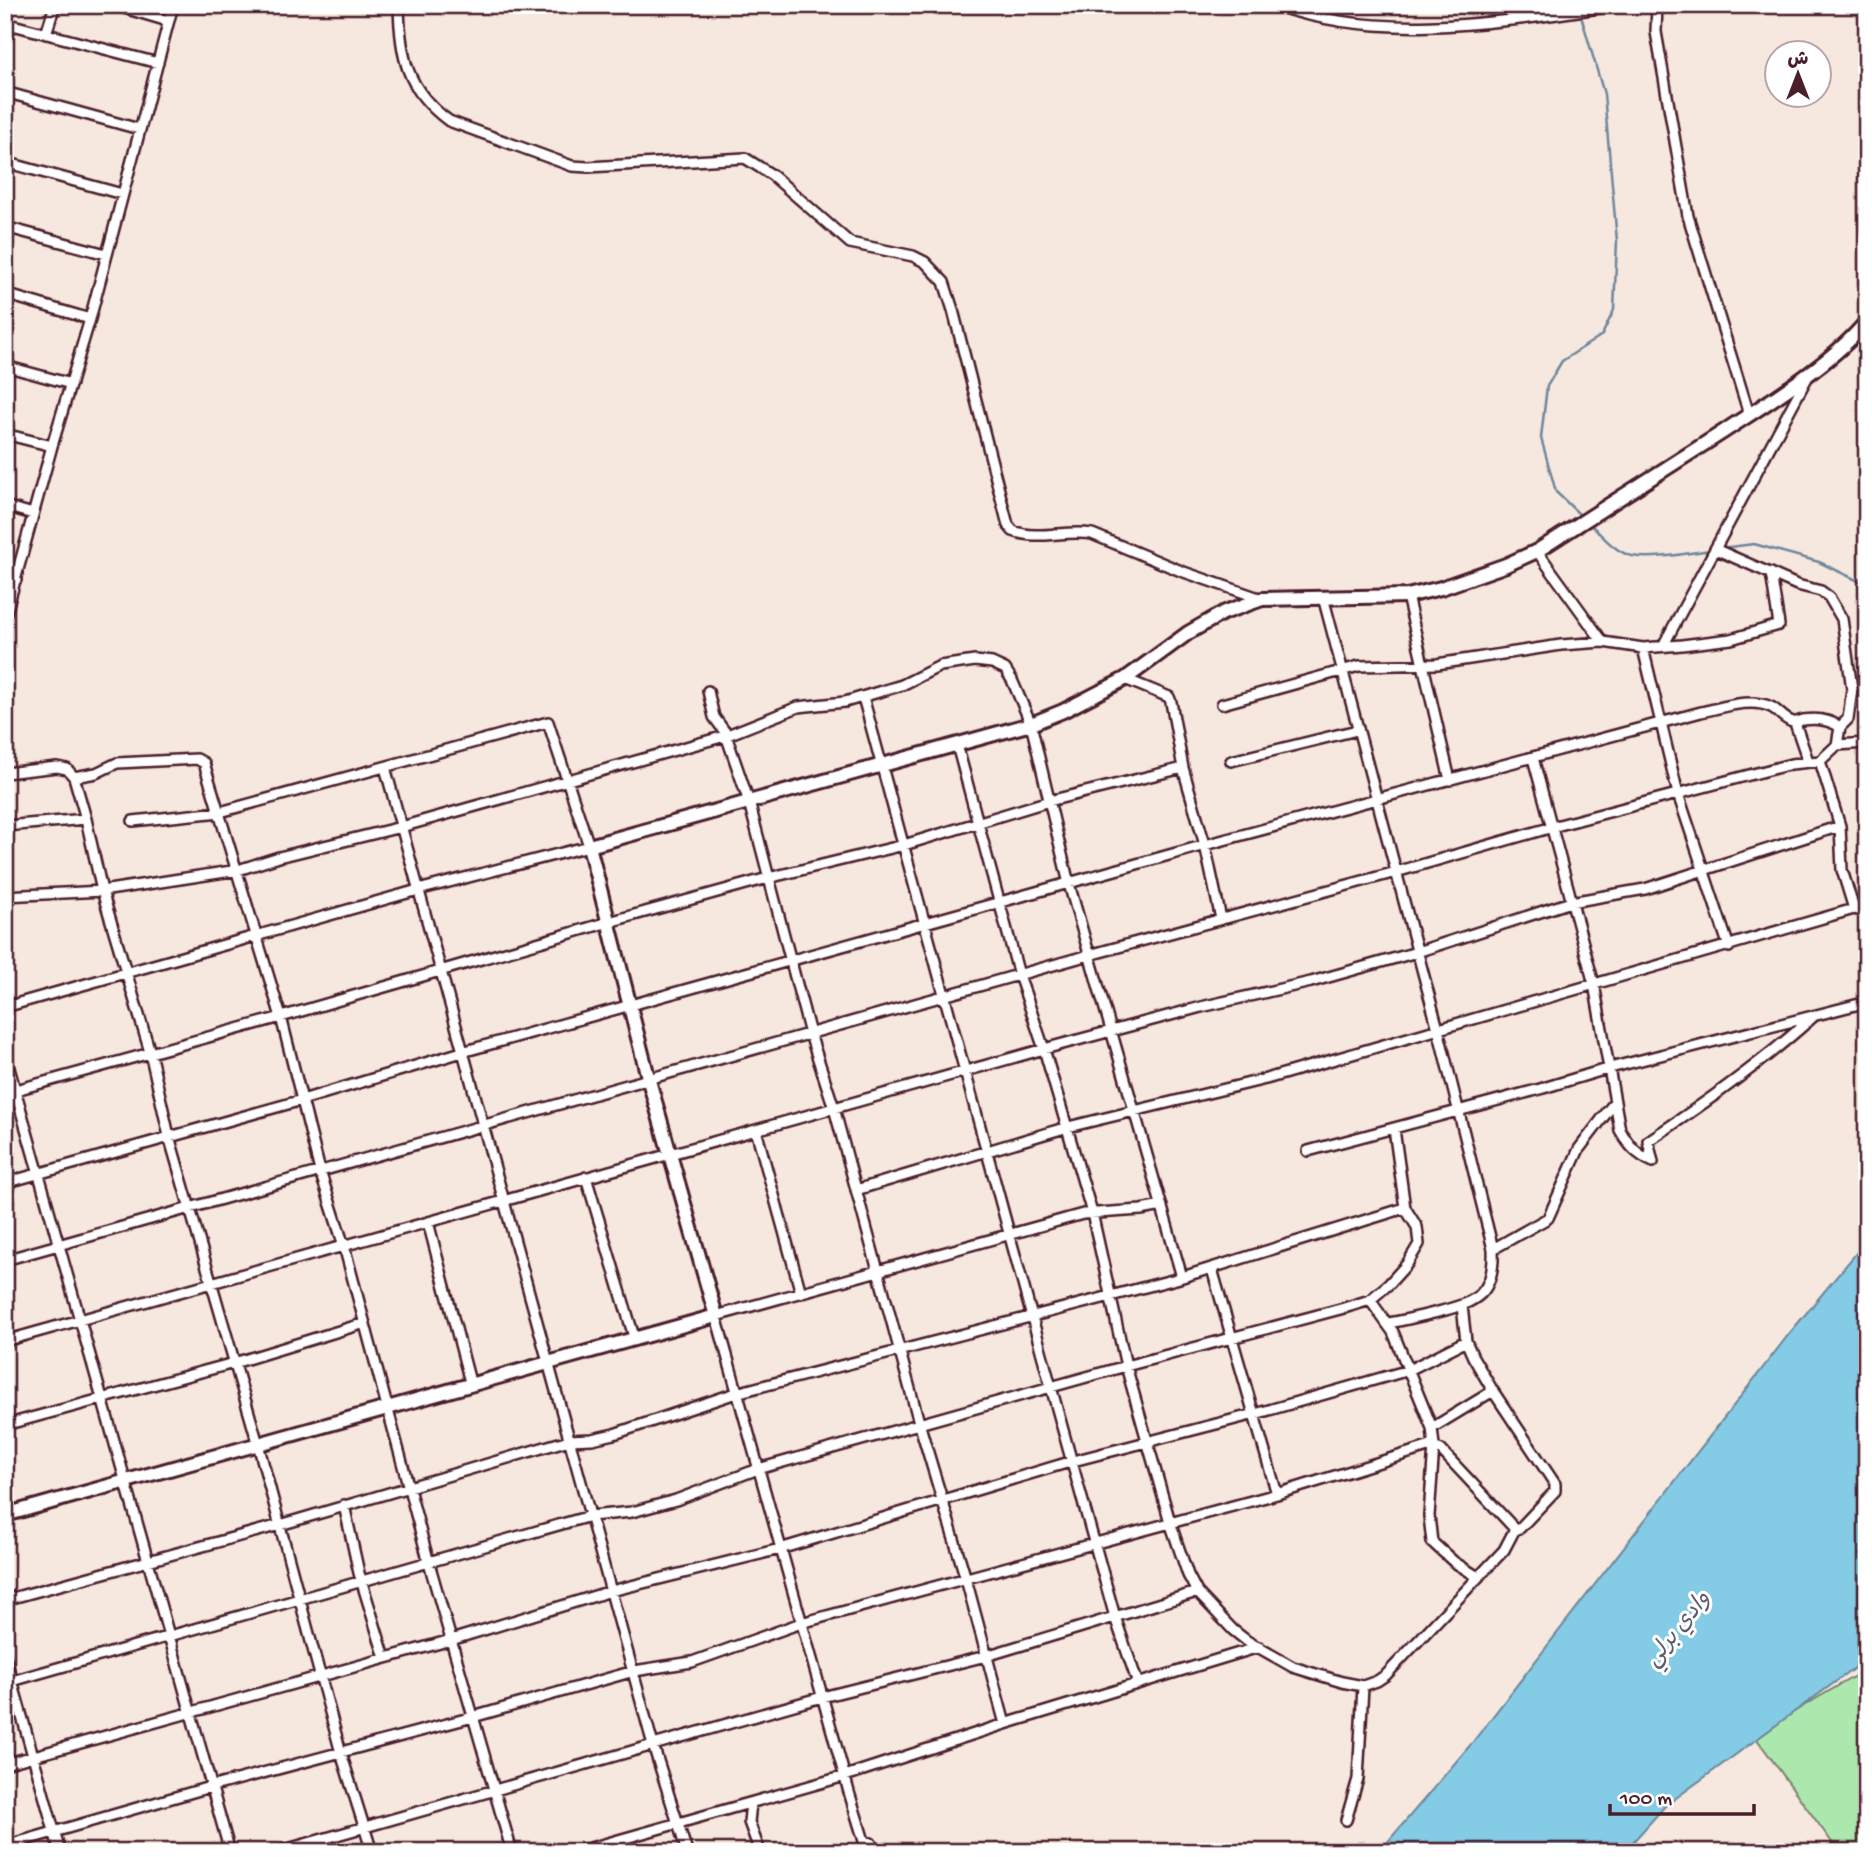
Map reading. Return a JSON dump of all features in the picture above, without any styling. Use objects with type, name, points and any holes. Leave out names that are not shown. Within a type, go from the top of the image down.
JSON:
[{"type":"street","points":[[46,34],[55,5]]},
{"type":"street","points":[[114,5],[168,21]]},
{"type":"street","points":[[5,617],[90,318],[173,5]]},
{"type":"street","points":[[399,5],[399,38],[410,79],[434,110],[449,121],[572,166],[745,158],[772,175],[850,243],[913,256],[925,262],[944,282],[1008,525],[1013,531],[1035,535],[1082,532],[1092,534],[1181,571],[1262,599]]},
{"type":"street","points":[[1274,5],[1334,22],[1403,28],[1514,20],[1620,5]]},
{"type":"street","points":[[1657,5],[1656,32],[1688,216],[1749,414]]},
{"type":"street","points":[[5,23],[158,63]]},
{"type":"street","points":[[5,92],[139,129]]},
{"type":"street","points":[[5,162],[122,194]]},
{"type":"street","points":[[5,227],[106,254]]},
{"type":"street","points":[[5,294],[90,318]]},
{"type":"street","points":[[5,1007],[418,890],[589,846],[1031,724],[1125,679],[1188,633],[1223,613],[1262,599],[1407,596],[1454,584],[1538,551],[1809,373],[1862,332],[1867,321]]},
{"type":"street","points":[[5,366],[71,384]]},
{"type":"street","points":[[1663,646],[1809,373]]},
{"type":"street","points":[[5,433],[52,446]]},
{"type":"street","points":[[5,506],[33,514]]},
{"type":"street","points":[[5,1260],[648,1077],[1396,872],[1550,827],[1808,761],[1820,761],[1837,745],[1840,727],[1848,719],[1850,712],[1852,689],[1842,619],[1824,593],[1797,585],[1715,549]]},
{"type":"street","points":[[1538,551],[1603,642]]},
{"type":"street","points":[[1222,704],[1341,671],[1381,664],[1422,665],[1483,659],[1561,645],[1603,642],[1643,648],[1731,639],[1777,627],[1779,620],[1771,573]]},
{"type":"street","points":[[5,577],[16,580]]},
{"type":"street","points":[[1407,596],[1450,780]]},
{"type":"street","points":[[1322,597],[1438,1029],[1493,1249],[1491,1276],[1486,1290],[1476,1300],[1462,1306],[1389,1323]]},
{"type":"street","points":[[1643,648],[1678,794],[1729,947]]},
{"type":"street","points":[[5,896],[102,891],[237,870],[279,856],[401,827],[725,736],[798,707],[845,702],[863,697],[902,685],[940,666],[975,661],[992,663],[1005,669],[1031,724],[1069,884],[1182,1277]]},
{"type":"street","points":[[1125,679],[1169,698],[1173,707],[1183,768],[1205,845],[1221,919]]},
{"type":"street","points":[[708,691],[715,717],[725,732],[749,802],[810,1034],[834,1108],[920,1426],[966,1579],[1005,1724]]},
{"type":"street","points":[[863,697],[1115,1617],[1138,1684]]},
{"type":"street","points":[[5,1183],[1205,845],[1701,712],[1744,704],[1763,704],[1795,723],[1818,720],[1840,727]]},
{"type":"street","points":[[133,821],[220,813],[548,722],[589,846],[648,1077],[822,1697],[864,1841],[871,1843],[876,1852]]},
{"type":"street","points":[[1795,723],[1808,761]]},
{"type":"street","points":[[1231,761],[1357,730]]},
{"type":"street","points":[[1837,745],[1867,743]]},
{"type":"street","points":[[957,745],[1019,975],[1093,1213],[1126,1366],[1181,1557],[1197,1592],[1233,1630],[1293,1667],[1363,1686],[1386,1675],[1503,1550],[1515,1529],[1520,1528],[1555,1491],[1556,1486],[1493,1391],[1466,1340],[1462,1306]]},
{"type":"street","points":[[1533,758],[1594,984],[1620,1130],[1638,1155],[1653,1162],[1648,1141],[1762,1061],[1815,1015]]},
{"type":"street","points":[[74,777],[96,773],[117,763],[202,760],[281,1017],[320,1171],[344,1246],[429,1563],[512,1852]]},
{"type":"street","points":[[1820,761],[1840,827],[1842,870],[1854,909]]},
{"type":"street","points":[[5,773],[57,767],[67,769],[74,777],[102,891],[150,1052],[169,1136],[258,1444],[319,1676],[372,1852]]},
{"type":"street","points":[[385,767],[653,1745],[687,1852]]},
{"type":"street","points":[[5,1093],[768,878],[904,845],[1049,801],[1183,768]]},
{"type":"street","points":[[5,826],[86,819]]},
{"type":"street","points":[[5,1341],[1044,1049],[1201,1007],[1311,982],[1417,952],[1571,902],[1644,889],[1705,872],[1840,827]]},
{"type":"street","points":[[856,1191],[1068,1127],[1266,1079],[1854,909],[1867,912]]},
{"type":"street","points":[[1308,1151],[1610,1068],[1867,1002]]},
{"type":"street","points":[[5,1054],[230,1852]]},
{"type":"street","points":[[1493,1249],[1548,1218],[1579,1149],[1614,1103]]},
{"type":"street","points":[[9,1682],[590,1516],[632,1512],[654,1506],[758,1469],[920,1426],[1126,1366],[1315,1318],[1370,1300],[1407,1264],[1419,1244],[1417,1227],[1405,1208],[1394,1129]]},
{"type":"street","points":[[756,1130],[801,1293]]},
{"type":"street","points":[[586,1177],[635,1340]]},
{"type":"street","points":[[5,1516],[1010,1234],[1093,1213],[1162,1206]]},
{"type":"street","points":[[5,1600],[280,1525],[569,1440],[614,1434],[736,1393],[1212,1269],[1405,1208]]},
{"type":"street","points":[[428,1222],[471,1386]]},
{"type":"street","points":[[1212,1269],[1277,1494]]},
{"type":"street","points":[[1370,1300],[1389,1323],[1432,1428],[1434,1446],[1429,1516],[1432,1542],[1454,1562],[1478,1577]]},
{"type":"street","points":[[5,1425],[234,1363],[365,1323]]},
{"type":"street","points":[[5,1764],[452,1640],[611,1591],[780,1549],[1073,1461],[1255,1414],[1409,1370],[1466,1340]]},
{"type":"street","points":[[1432,1428],[1493,1391]]},
{"type":"street","points":[[5,1846],[634,1671],[692,1662],[801,1623],[1277,1494],[1434,1446],[1441,1450],[1515,1529]]},
{"type":"street","points":[[344,1505],[362,1583],[385,1658]]},
{"type":"street","points":[[277,1852],[822,1697],[986,1656],[1197,1592]]},
{"type":"street","points":[[576,1852],[607,1847],[845,1776],[1259,1647]]},
{"type":"street","points":[[5,1656],[9,1682],[60,1852]]},
{"type":"street","points":[[1346,1820],[1358,1779],[1363,1686]]},
{"type":"street","points":[[751,1803],[749,1822],[760,1852]]},
{"type":"green space","points":[[1867,1669],[1867,1849],[1859,1852],[1839,1852],[1754,1735]]},
{"type":"water","name":"وادي برلي","points":[[1867,1240],[1867,1659],[1665,1806],[1624,1852],[1379,1852],[1472,1743],[1789,1334]]},
{"type":"waterway","points":[[1579,514],[1556,492],[1541,438],[1547,386],[1562,361],[1602,335],[1614,310],[1617,241],[1604,94],[1582,19]]},
{"type":"waterway","points":[[1592,526],[1616,548],[1632,556],[1661,557],[1711,550]]},
{"type":"waterway","points":[[1721,548],[1754,544],[1819,562],[1867,585]]}]
